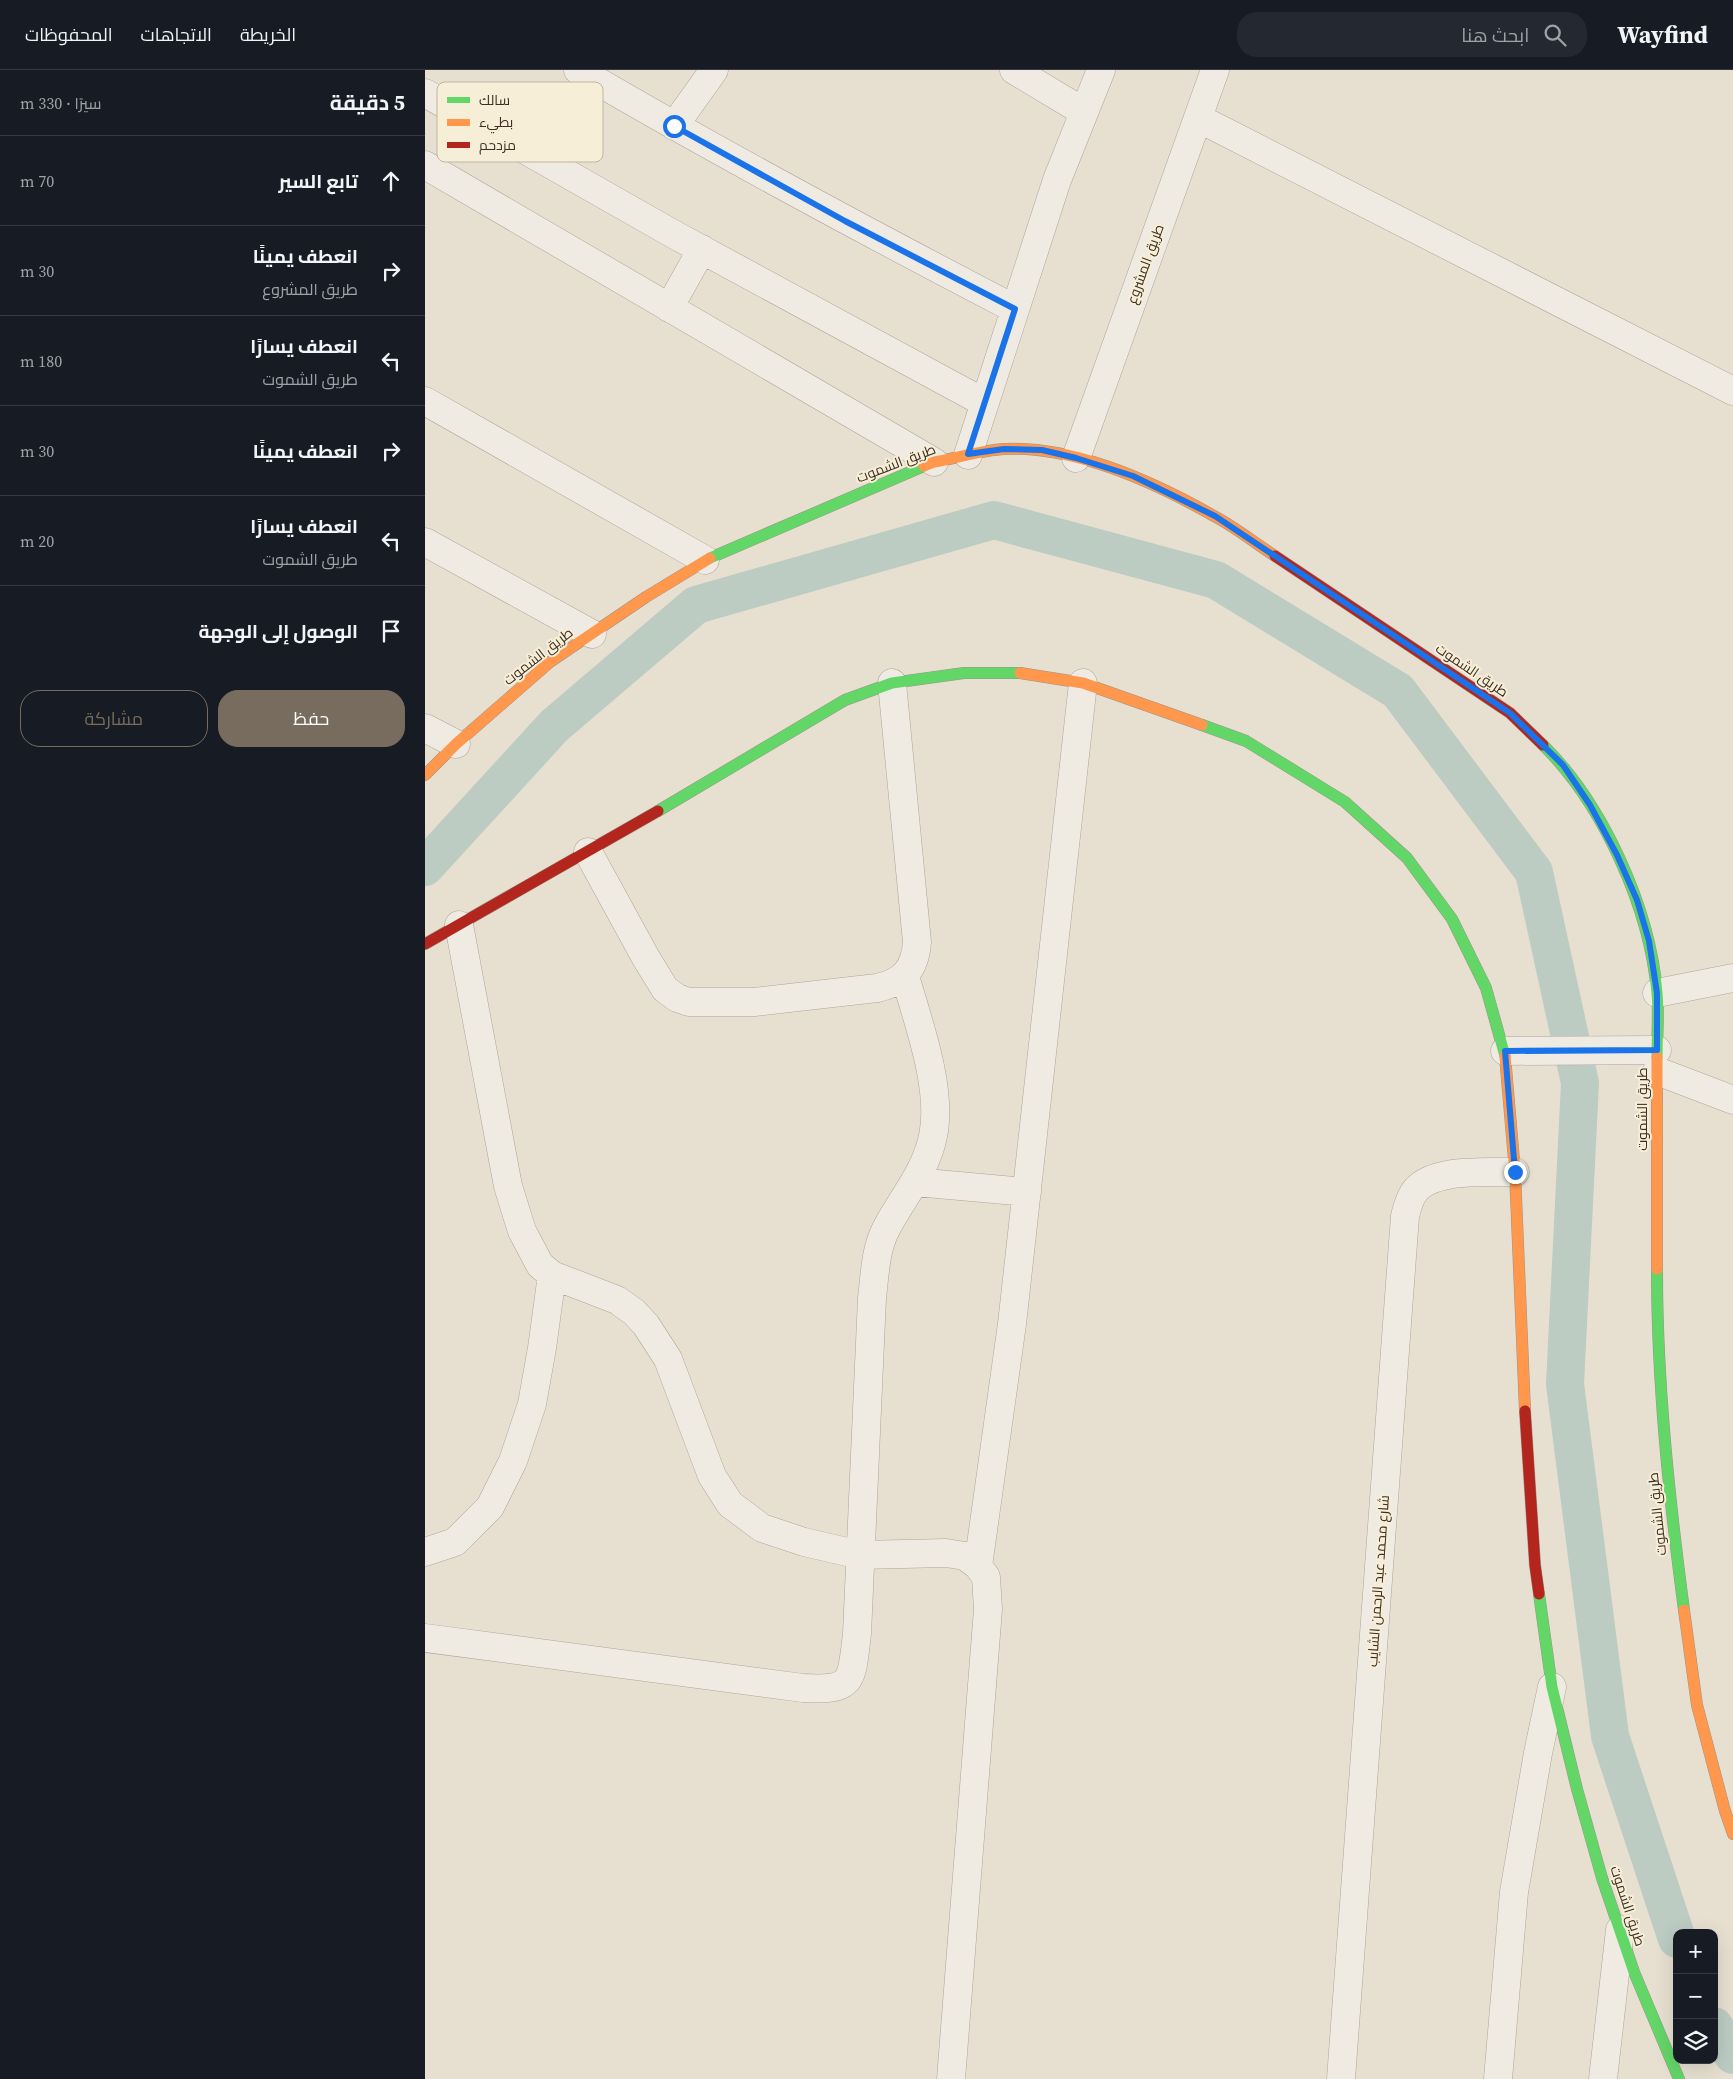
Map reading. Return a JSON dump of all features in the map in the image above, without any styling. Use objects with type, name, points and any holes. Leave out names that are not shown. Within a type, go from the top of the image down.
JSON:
[{"type":"street","points":[[578,70],[599,82]]},
{"type":"street","points":[[674,126],[714,70]]},
{"type":"street","points":[[1014,70],[1084,112]]},
{"type":"street","points":[[968,454],[1057,180],[1101,70]]},
{"type":"street","name":"طريق المشروع","points":[[1076,458],[1215,70]]},
{"type":"street","points":[[603,85],[845,221],[1015,309]]},
{"type":"street","points":[[425,93],[437,100]]},
{"type":"street","points":[[1198,118],[1733,391]]},
{"type":"street","points":[[548,162],[702,249],[985,403]]},
{"type":"street","points":[[425,165],[934,462]]},
{"type":"street","points":[[669,308],[702,249]]},
{"type":"street","points":[[425,401],[705,560]]},
{"type":"street","name":"طريق الشموت","points":[[425,775],[456,744],[551,662],[705,560],[934,462],[968,454],[1004,449],[1042,450],[1076,458],[1133,476],[1215,516],[1510,713],[1563,765],[1590,805],[1617,855],[1637,900],[1649,941],[1657,993],[1657,1337],[1671,1512],[1697,1705],[1725,1811],[1733,1834]]},
{"type":"street","points":[[425,542],[592,634]]},
{"type":"street","name":"طريق الشموت","points":[[425,944],[588,852],[845,700],[892,683],[964,673],[1012,672],[1083,683],[1246,741],[1345,802],[1407,858],[1452,919],[1486,988],[1505,1051],[1515,1172],[1524,1387],[1535,1565],[1552,1687],[1577,1789],[1602,1878],[1634,1972],[1679,2079]]},
{"type":"street","points":[[588,852],[646,958],[665,989],[677,998],[689,1002],[755,1002],[877,988],[892,984],[905,976],[915,957],[917,942],[892,683]]},
{"type":"street","points":[[978,1566],[1012,1324],[1083,683]]},
{"type":"street","points":[[425,728],[456,744]]},
{"type":"street","points":[[459,925],[508,1186],[522,1231],[540,1265],[551,1275],[617,1300],[634,1312],[646,1326],[668,1359],[712,1476],[730,1504],[762,1528],[804,1542],[860,1555],[955,1554],[965,1556],[978,1566],[986,1577],[988,1608],[951,2079]]},
{"type":"street","points":[[425,1638],[803,1688],[826,1689],[840,1687],[850,1677],[857,1634],[872,1298],[878,1249],[887,1228],[922,1169],[933,1135],[935,1100],[921,1033],[905,976]]},
{"type":"street","points":[[1657,993],[1733,978]]},
{"type":"street","points":[[1505,1051],[1621,1050],[1657,1061],[1733,1100]]},
{"type":"street","name":"شارع محمد عبد الرحمن الشايب","points":[[1341,2079],[1405,1216],[1412,1194],[1424,1181],[1447,1175],[1515,1172]]},
{"type":"street","points":[[915,1182],[1027,1192]]},
{"type":"street","points":[[425,1552],[455,1542],[490,1507],[513,1461],[532,1404],[551,1275]]},
{"type":"street","points":[[1498,2079],[1514,1892],[1538,1753],[1552,1687]]},
{"type":"street","points":[[1603,2079],[1619,1930]]},
{"type":"waterway","points":[[425,867],[554,726],[696,605],[994,520],[1216,580],[1398,691],[1534,872],[1580,1083],[1565,1384],[1610,1736],[1674,1929]]},
{"type":"waterway","points":[[1718,2032],[1733,2055]]},
{"type":"traffic: fast","points":[[710,558],[924,466]]},
{"type":"traffic: fast","points":[[658,811],[845,700],[892,683],[964,673],[1020,673]]},
{"type":"traffic: fast","points":[[1202,725],[1246,741],[1345,802],[1407,858],[1452,919],[1486,988],[1505,1056]]},
{"type":"traffic: fast","points":[[1543,745],[1565,769],[1604,827],[1634,893],[1653,960],[1658,1001],[1657,1057]]},
{"type":"traffic: fast","points":[[1657,1269],[1659,1354],[1665,1440],[1684,1610]]},
{"type":"traffic: fast","points":[[1539,1594],[1552,1687],[1577,1789],[1602,1878],[1634,1972],[1679,2079]]},
{"type":"traffic: slow","points":[[924,466],[969,454],[1005,449],[1059,453],[1113,469],[1166,491],[1230,525],[1275,556]]},
{"type":"traffic: slow","points":[[425,775],[456,744],[550,662],[646,597],[710,558]]},
{"type":"traffic: slow","points":[[1020,673],[1083,683],[1202,725]]},
{"type":"traffic: slow","points":[[1505,1056],[1515,1172],[1525,1411]]},
{"type":"traffic: slow","points":[[1657,1057],[1657,1269]]},
{"type":"traffic: slow","points":[[1684,1610],[1697,1705],[1725,1811],[1733,1834]]},
{"type":"traffic: jam","points":[[1275,556],[1510,713],[1543,745]]},
{"type":"traffic: jam","points":[[425,944],[658,811]]},
{"type":"traffic: jam","points":[[1525,1411],[1535,1565],[1539,1594]]},
{"type":"route","points":[[674,126],[845,221],[1015,309],[968,454],[1004,449],[1042,450],[1076,458],[1133,476],[1215,516],[1510,713],[1563,765],[1590,805],[1617,855],[1637,900],[1649,941],[1657,993],[1657,1050],[1505,1051],[1515,1172]]}]
